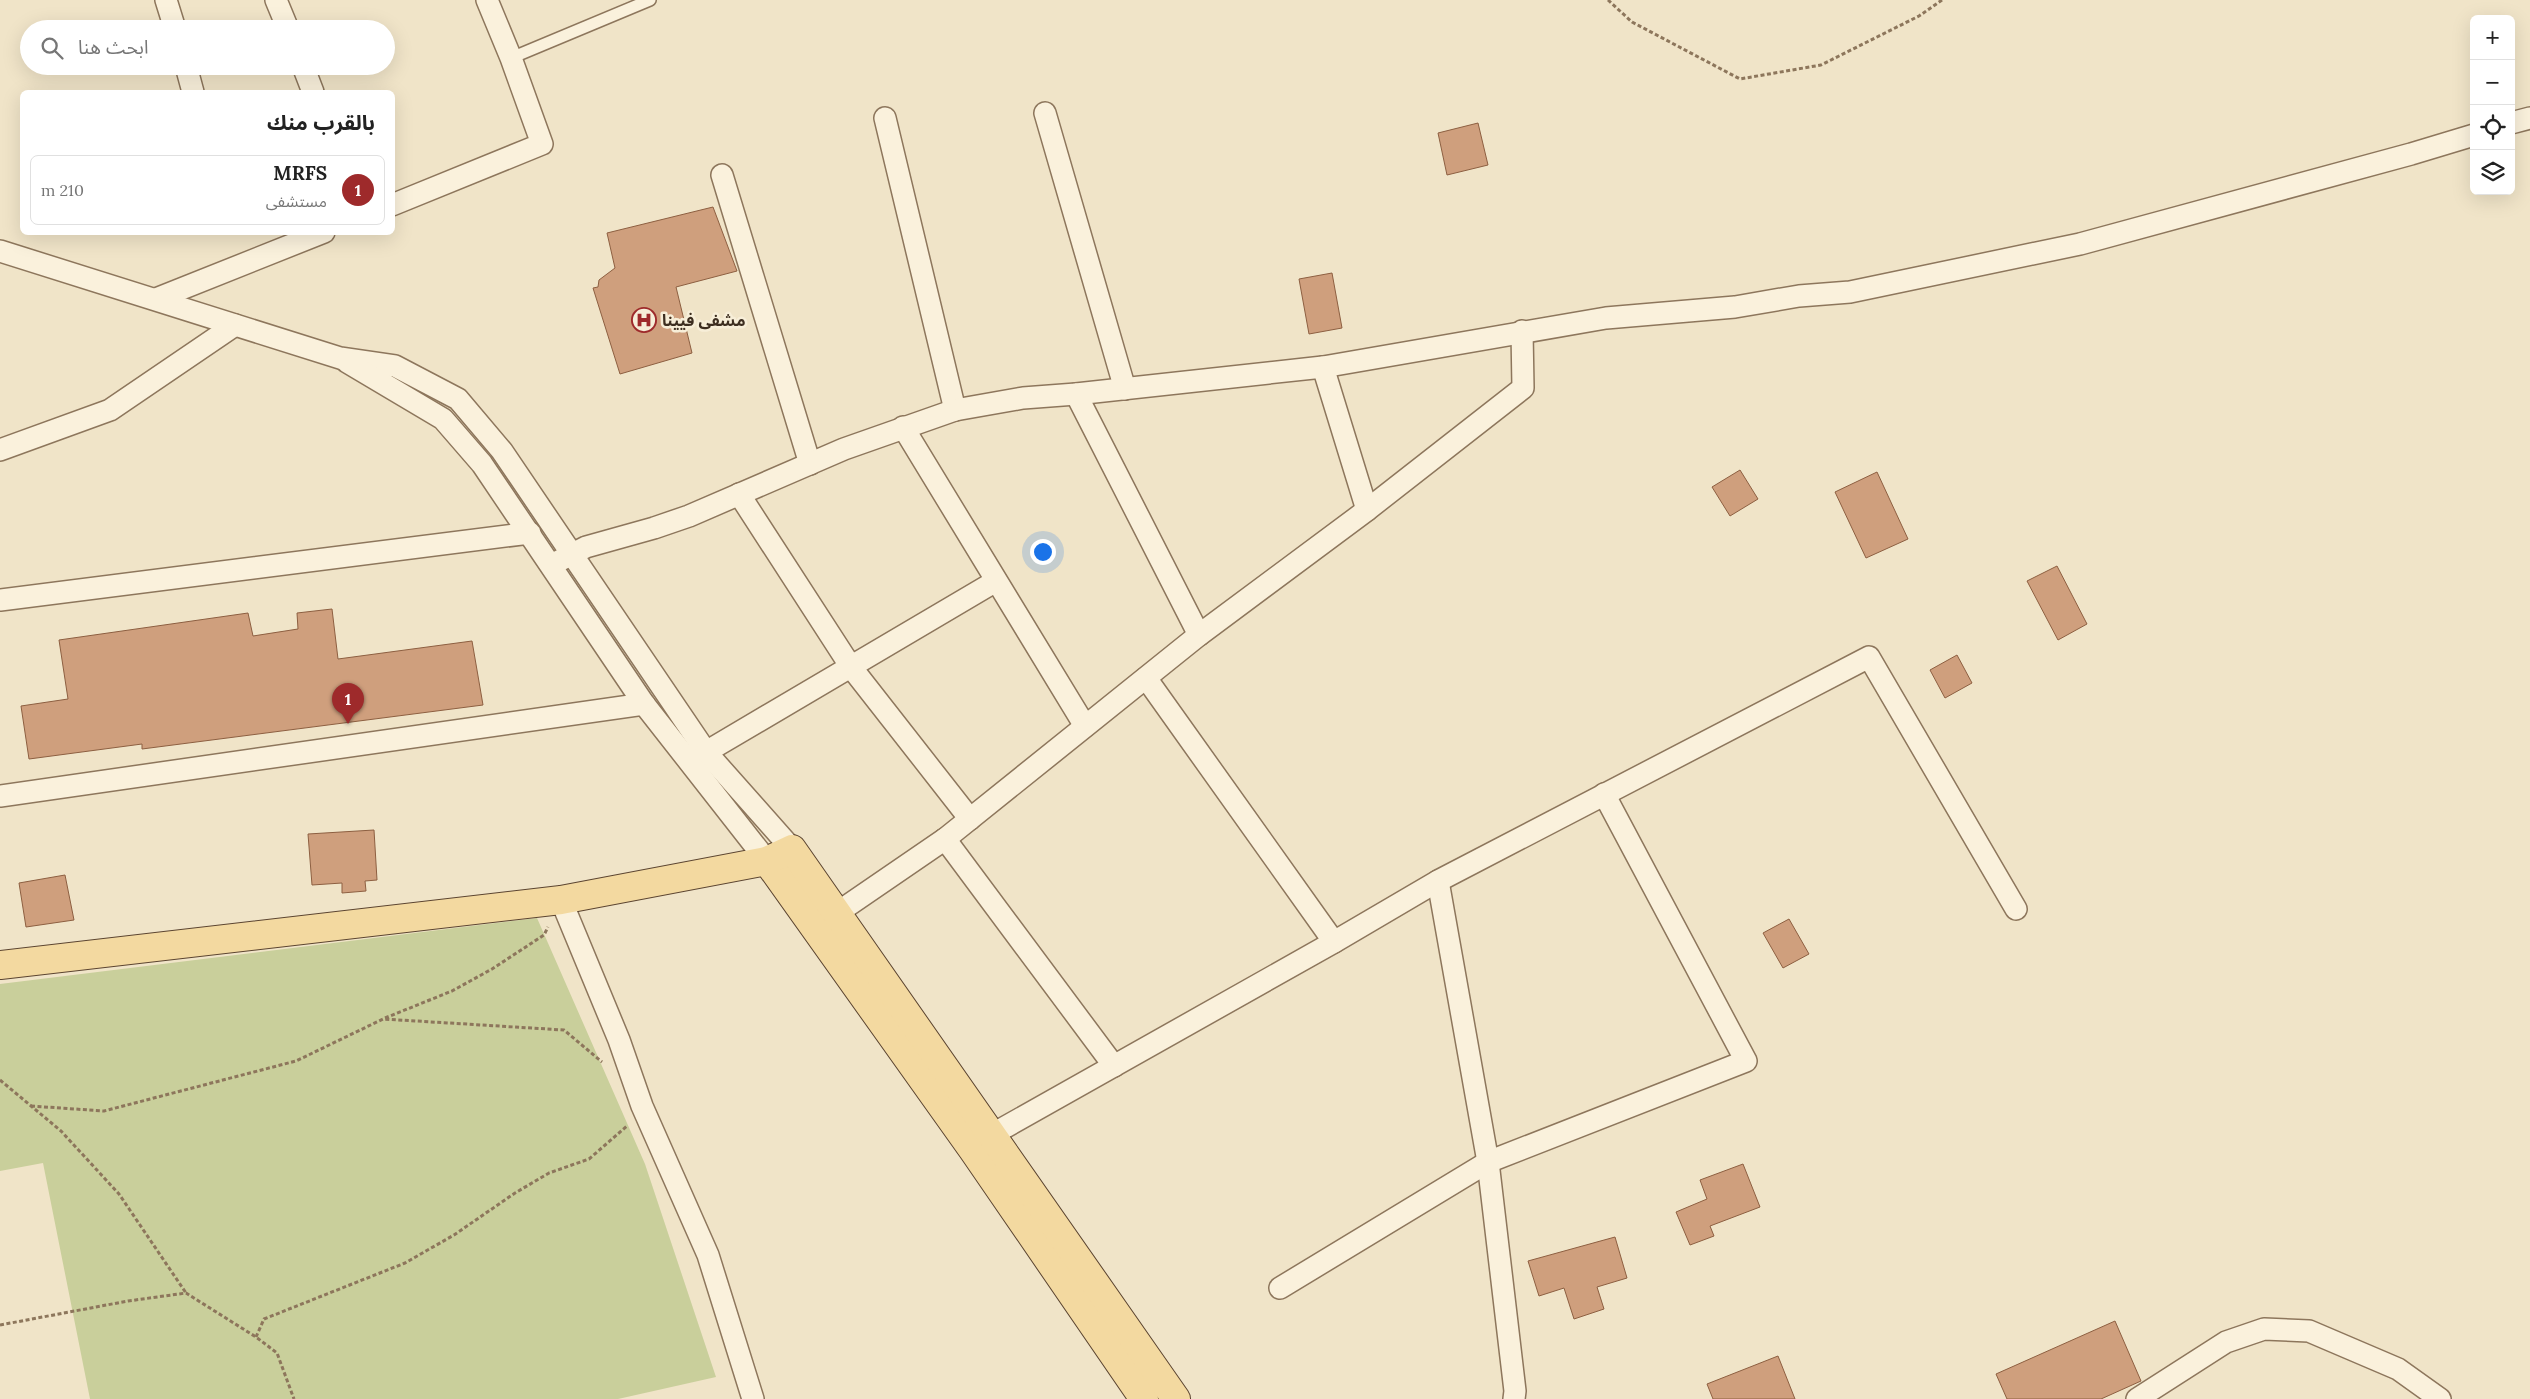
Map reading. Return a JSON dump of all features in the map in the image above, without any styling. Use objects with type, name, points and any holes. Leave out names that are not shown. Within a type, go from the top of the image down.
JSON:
[{"type":"main road","points":[[0,965],[561,900],[767,862],[792,849],[993,1134],[1176,1399]]},
{"type":"main road","points":[[767,862],[973,1150],[1144,1399]]},
{"type":"street","points":[[166,0],[172,20]]},
{"type":"street","points":[[276,0],[284,20]]},
{"type":"street","points":[[395,204],[542,144],[488,0]]},
{"type":"street","points":[[189,75],[193,90]]},
{"type":"street","points":[[306,75],[312,90]]},
{"type":"street","points":[[1045,113],[1125,389]]},
{"type":"street","points":[[885,118],[955,410]]},
{"type":"street","points":[[2515,123],[2530,118]]},
{"type":"street","points":[[551,565],[605,540],[654,528],[810,464],[902,428],[955,410],[1023,398],[1125,389],[1323,367],[1522,331],[1606,318],[1734,307],[1800,296],[1850,292],[1969,268],[2108,236],[2470,136]]},
{"type":"street","points":[[722,175],[810,464]]},
{"type":"street","points":[[156,299],[316,235]]},
{"type":"street","points":[[0,251],[340,358],[395,366],[458,399],[502,451],[706,752],[792,849]]},
{"type":"street","points":[[0,450],[110,410],[235,325]]},
{"type":"street","points":[[837,913],[945,839],[1199,635],[1367,510],[1523,388],[1522,331]]},
{"type":"street","points":[[340,358],[443,419],[482,464],[644,704],[767,862]]},
{"type":"street","points":[[1323,367],[1367,510]]},
{"type":"street","points":[[1076,394],[1199,635]]},
{"type":"street","points":[[902,428],[1085,726]]},
{"type":"street","points":[[739,494],[851,667],[970,819]]},
{"type":"street","points":[[0,600],[530,533]]},
{"type":"street","points":[[706,752],[996,581]]},
{"type":"street","points":[[993,1134],[1334,942],[1438,881],[1869,657],[2016,909]]},
{"type":"street","points":[[1146,678],[1334,942]]},
{"type":"street","points":[[0,796],[644,704]]},
{"type":"street","points":[[1280,1288],[1488,1162],[1746,1061],[1604,794]]},
{"type":"street","points":[[945,839],[1114,1066]]},
{"type":"street","points":[[1438,881],[1488,1162],[1515,1391],[1514,1399]]},
{"type":"street","points":[[561,900],[619,1040],[642,1106],[708,1255],[753,1399]]},
{"type":"street","points":[[2137,1399],[2226,1342],[2264,1329],[2309,1331],[2398,1370],[2440,1399]]},
{"type":"lane","points":[[511,58],[650,0]]},
{"type":"path","points":[[1608,0],[1632,22],[1740,79],[1822,65],[1919,16],[1942,0]]},
{"type":"path","points":[[31,1106],[104,1111],[296,1061],[383,1019],[452,991],[492,969],[544,935],[561,900]]},
{"type":"path","points":[[383,1019],[564,1030],[607,1067]]},
{"type":"path","points":[[0,1080],[61,1131],[119,1194],[186,1293],[256,1337],[277,1353],[294,1399]]},
{"type":"path","points":[[256,1337],[264,1319],[405,1263],[454,1235],[515,1193],[549,1173],[589,1159],[624,1131],[642,1106]]},
{"type":"path","points":[[0,1325],[128,1301],[186,1293]]},
{"type":"green space","points":[[537,918],[645,1164],[716,1377],[618,1399],[90,1399],[43,1163],[0,1171],[0,984]]},
{"type":"building","points":[[1478,123],[1488,165],[1447,175],[1438,133]]},
{"type":"building","name":"مشفى فيينا","points":[[713,207],[737,271],[676,287],[692,353],[620,374],[593,288],[598,287],[599,280],[615,268],[607,233]]},
{"type":"building","points":[[1332,273],[1342,328],[1309,334],[1299,279]]},
{"type":"building","points":[[1740,470],[1758,499],[1730,516],[1712,487]]},
{"type":"building","points":[[1877,472],[1908,539],[1866,558],[1835,492]]},
{"type":"building","points":[[2057,566],[2087,624],[2058,640],[2027,581]]},
{"type":"building","points":[[332,609],[338,659],[472,641],[483,705],[142,749],[142,744],[29,759],[21,706],[68,699],[59,640],[248,613],[253,636],[298,629],[297,613]]},
{"type":"building","points":[[1957,655],[1972,683],[1945,698],[1930,670]]},
{"type":"building","points":[[374,830],[377,880],[365,881],[366,891],[342,893],[342,883],[312,885],[308,834]]},
{"type":"building","points":[[65,875],[74,920],[26,927],[19,883]]},
{"type":"building","points":[[1789,919],[1809,954],[1783,968],[1763,933]]},
{"type":"building","points":[[1743,1164],[1760,1207],[1710,1226],[1714,1236],[1690,1245],[1676,1212],[1707,1199],[1700,1180]]},
{"type":"building","points":[[1615,1237],[1627,1278],[1597,1287],[1604,1309],[1574,1319],[1564,1288],[1539,1296],[1528,1261]]},
{"type":"building","points":[[2115,1321],[2141,1381],[2101,1399],[2007,1399],[1996,1374]]},
{"type":"building","points":[[1778,1356],[1795,1399],[1713,1399],[1707,1384]]},
{"type":"place","name":"مشفى فيينا","points":[[644,320]]},
{"type":"place","name":"MRFS","points":[[348,724]]}]
